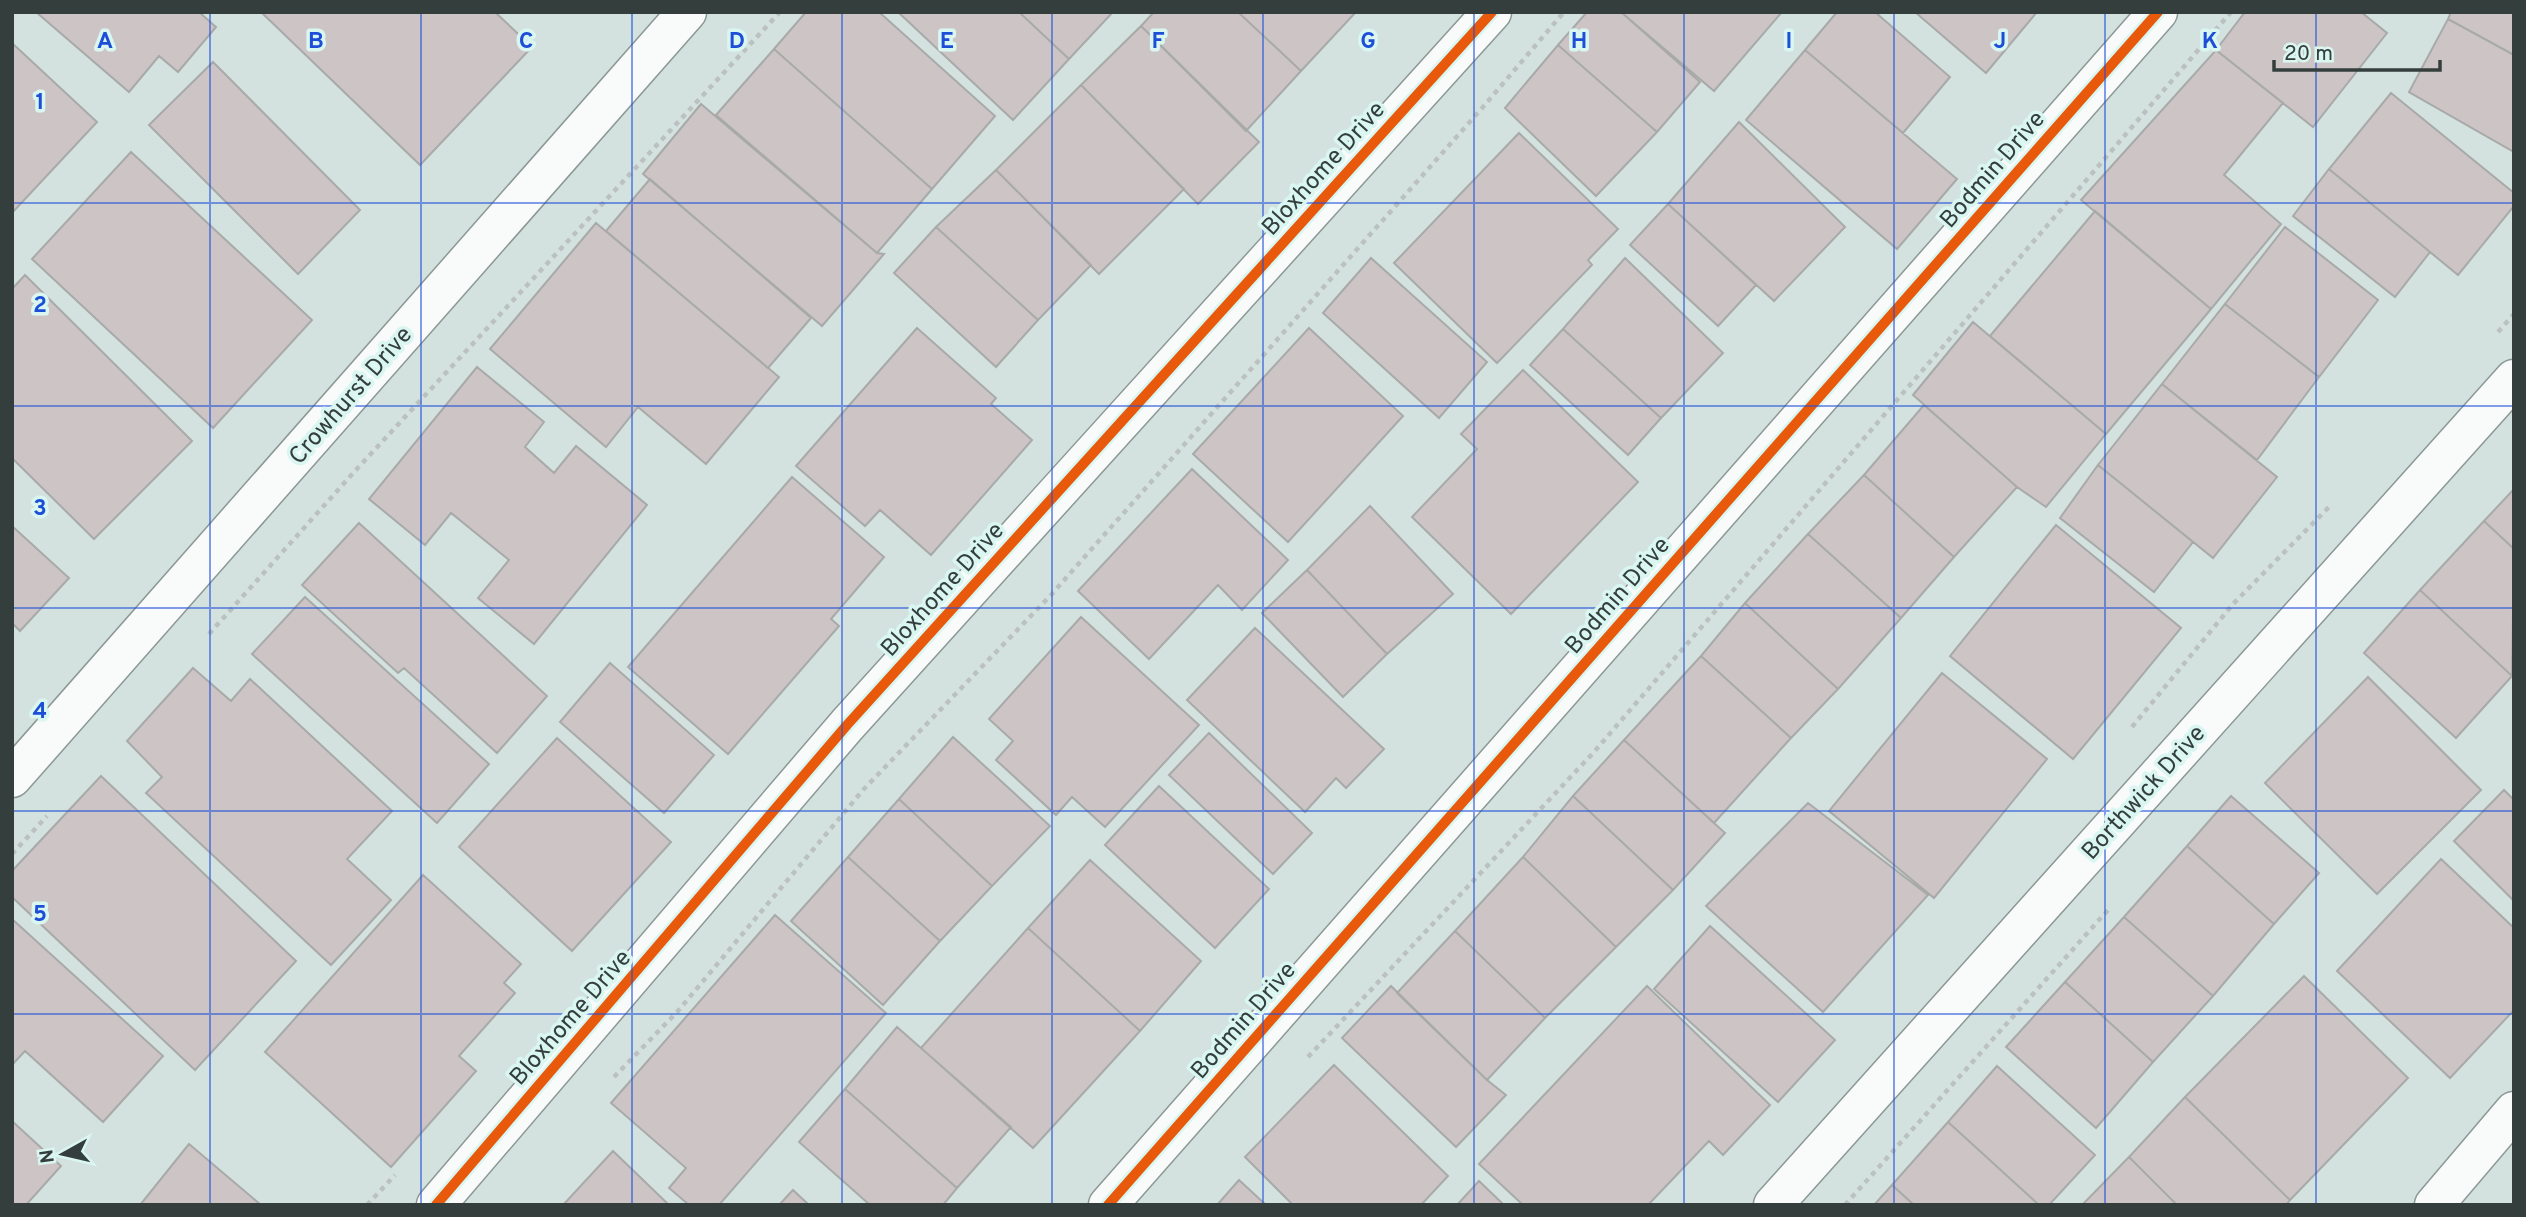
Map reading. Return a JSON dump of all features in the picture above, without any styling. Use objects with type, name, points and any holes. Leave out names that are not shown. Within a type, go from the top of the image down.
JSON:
[{"type":"street","name":"Crowhurst Drive","points":[[12,778],[687,12]]},
{"type":"street","name":"Bloxhome Drive","points":[[436,1205],[848,725],[1492,12]]},
{"type":"street","name":"Bodmin Drive","points":[[1108,1205],[2158,12]]},
{"type":"street","name":"Borthwick Drive","points":[[1773,1205],[2514,379]]},
{"type":"street","points":[[2434,1205],[2514,1111]]},
{"type":"path","points":[[207,636],[355,471],[780,12]]},
{"type":"path","points":[[613,1078],[678,1011],[863,790],[1051,595],[1483,107],[1563,12]]},
{"type":"path","points":[[1305,1060],[1594,752],[2231,12]]},
{"type":"path","points":[[12,854],[49,813]]},
{"type":"building","points":[[36,12],[199,12],[216,27],[178,72],[159,56],[129,92]]},
{"type":"building","points":[[261,12],[495,12],[532,47],[420,165]]},
{"type":"building","points":[[806,12],[879,12],[995,116],[932,189],[774,49]]},
{"type":"building","points":[[898,12],[1019,12],[1069,59],[1013,120]]},
{"type":"building","points":[[1019,12],[1113,12],[1069,59]]},
{"type":"building","points":[[1154,12],[1238,12],[1301,71],[1246,131],[1141,26]]},
{"type":"building","points":[[1238,12],[1354,12],[1355,13],[1301,71]]},
{"type":"building","points":[[1587,12],[1621,12],[1700,82],[1657,132],[1558,45]]},
{"type":"building","points":[[1621,12],[1782,12],[1714,91]]},
{"type":"building","points":[[1837,12],[1875,12],[1950,77],[1903,133],[1805,50]]},
{"type":"building","points":[[1915,12],[2037,12],[1986,73]]},
{"type":"building","points":[[2245,12],[2361,12],[2387,33],[2313,127],[2216,50]]},
{"type":"building","points":[[2451,12],[2514,12],[2514,55],[2448,19]]},
{"type":"building","points":[[2448,19],[2514,55],[2514,152],[2409,92]]},
{"type":"building","points":[[1141,26],[1259,142],[1198,204],[1081,85]]},
{"type":"building","points":[[12,43],[97,122],[12,213]]},
{"type":"building","points":[[1558,45],[1657,132],[1596,196],[1505,108]]},
{"type":"building","points":[[774,49],[932,189],[877,253],[716,115]]},
{"type":"building","points":[[1805,50],[1957,179],[1897,249],[1746,120]]},
{"type":"building","points":[[2216,50],[2283,103],[2224,175],[2281,224],[2211,309],[2081,200]]},
{"type":"building","points":[[213,62],[360,210],[298,274],[149,125]]},
{"type":"building","points":[[1081,85],[1184,189],[1099,274],[996,170]]},
{"type":"building","points":[[2391,93],[2514,193],[2514,206],[2458,275],[2329,169]]},
{"type":"building","points":[[701,104],[877,253],[884,254],[822,326],[643,174]]},
{"type":"building","points":[[1739,122],[1845,227],[1774,301],[1668,204]]},
{"type":"building","points":[[1519,133],[1618,229],[1588,260],[1592,265],[1497,363],[1394,263]]},
{"type":"building","points":[[131,152],[312,320],[213,428],[32,259]]},
{"type":"building","points":[[2329,169],[2430,252],[2395,297],[2293,216]]},
{"type":"building","points":[[996,170],[1091,265],[1038,320],[936,227]]},
{"type":"building","points":[[650,179],[811,318],[768,368],[606,231]]},
{"type":"building","points":[[1668,204],[1756,285],[1718,326],[1630,245]]},
{"type":"building","points":[[2095,211],[2211,309],[2106,434],[1990,336]]},
{"type":"building","points":[[596,223],[779,377],[706,464],[638,407],[606,447],[490,349]]},
{"type":"building","points":[[936,227],[1038,320],[996,367],[894,273]]},
{"type":"building","points":[[2285,227],[2378,300],[2319,377],[2225,304]]},
{"type":"building","points":[[1371,258],[1487,362],[1439,418],[1323,313]]},
{"type":"building","points":[[1625,258],[1723,353],[1661,418],[1563,329]]},
{"type":"building","points":[[25,275],[192,441],[94,539],[12,458],[12,289]]},
{"type":"building","points":[[2225,304],[2319,377],[2257,460],[2162,384]]},
{"type":"building","points":[[1973,322],[2106,434],[2046,507],[2017,487],[1913,395]]},
{"type":"building","points":[[917,328],[996,398],[991,404],[1032,440],[931,555],[880,510],[865,526],[796,466]]},
{"type":"building","points":[[1309,328],[1403,416],[1288,542],[1193,454]]},
{"type":"building","points":[[1563,329],[1661,418],[1628,455],[1530,365]]},
{"type":"building","points":[[477,367],[544,422],[525,447],[554,473],[576,446],[647,505],[534,644],[478,598],[509,560],[451,513],[425,545],[369,499]]},
{"type":"building","points":[[1523,370],[1638,482],[1511,614],[1412,517],[1477,449],[1461,434]]},
{"type":"building","points":[[2162,384],[2277,477],[2213,558],[2098,465]]},
{"type":"building","points":[[1924,405],[2017,487],[1954,557],[1864,475]]},
{"type":"building","points":[[2098,465],[2193,542],[2154,592],[2060,518]]},
{"type":"building","points":[[1192,469],[1288,560],[1242,610],[1218,585],[1149,659],[1078,591]]},
{"type":"building","points":[[1864,475],[1954,557],[1901,618],[1808,534]]},
{"type":"building","points":[[792,477],[884,557],[831,619],[839,626],[728,754],[628,667]]},
{"type":"building","points":[[2514,489],[2514,549],[2484,521]]},
{"type":"building","points":[[1370,506],[1453,594],[1387,654],[1307,570]]},
{"type":"building","points":[[2484,521],[2514,549],[2512,676],[2420,590]]},
{"type":"building","points":[[359,523],[547,696],[497,753],[404,668],[398,673],[302,585]]},
{"type":"building","points":[[2056,525],[2181,628],[2073,759],[1950,656]]},
{"type":"building","points":[[12,526],[69,578],[20,631],[12,623]]},
{"type":"building","points":[[1808,534],[1901,618],[1838,689],[1745,603]]},
{"type":"building","points":[[1307,570],[1387,654],[1343,697],[1262,613]]},
{"type":"building","points":[[2420,590],[2512,676],[2456,738],[2364,653]]},
{"type":"building","points":[[305,597],[489,764],[437,823],[252,654]]},
{"type":"building","points":[[1745,603],[1838,689],[1791,738],[1701,656]]},
{"type":"building","points":[[1081,617],[1199,725],[1105,827],[1072,797],[1056,815],[996,760],[1013,741],[989,719]]},
{"type":"building","points":[[1255,628],[1384,749],[1346,788],[1336,778],[1305,812],[1187,700]]},
{"type":"building","points":[[1701,656],[1791,738],[1714,823],[1624,740]]},
{"type":"building","points":[[610,663],[714,755],[664,813],[560,722]]},
{"type":"building","points":[[193,668],[231,701],[250,679],[392,811],[347,859],[391,900],[331,965],[146,793],[162,777],[127,741]]},
{"type":"building","points":[[1942,673],[2047,759],[1934,898],[1829,811]]},
{"type":"building","points":[[2368,677],[2481,790],[2377,894],[2265,783]]},
{"type":"building","points":[[1209,733],[1312,833],[1273,874],[1169,775]]},
{"type":"building","points":[[953,737],[1050,826],[992,886],[899,799]]},
{"type":"building","points":[[557,738],[671,842],[572,951],[459,847]]},
{"type":"building","points":[[1624,740],[1725,833],[1673,890],[1573,796]]},
{"type":"building","points":[[101,776],[296,961],[195,1070],[12,897],[12,871]]},
{"type":"building","points":[[1159,786],[1269,889],[1215,948],[1105,845]]},
{"type":"building","points":[[2504,790],[2514,800],[2514,901],[2454,841]]},
{"type":"building","points":[[1573,796],[1673,890],[1616,947],[1523,857]]},
{"type":"building","points":[[2231,796],[2319,873],[2274,924],[2187,846]]},
{"type":"building","points":[[899,799],[992,886],[940,941],[848,857]]},
{"type":"building","points":[[1808,803],[1928,895],[1823,1012],[1706,906]]},
{"type":"building","points":[[2187,846],[2274,924],[2213,996],[2124,917]]},
{"type":"building","points":[[848,857],[940,941],[883,1005],[791,921]]},
{"type":"building","points":[[1523,857],[1616,947],[1545,1018],[1455,931]]},
{"type":"building","points":[[2441,859],[2514,928],[2514,1010],[2450,1078],[2337,971]]},
{"type":"building","points":[[1090,860],[1201,961],[1140,1031],[1028,928]]},
{"type":"building","points":[[423,875],[521,964],[504,983],[515,993],[459,1056],[476,1071],[391,1167],[265,1052]]},
{"type":"building","points":[[775,915],[886,1013],[719,1205],[689,1205],[669,1188],[686,1168],[611,1103]]},
{"type":"building","points":[[2124,917],[2213,996],[2153,1062],[2065,982]]},
{"type":"building","points":[[12,919],[163,1056],[103,1122],[25,1051],[12,1065]]},
{"type":"building","points":[[1710,926],[1835,1040],[1778,1102],[1654,989]]},
{"type":"building","points":[[1028,928],[1140,1031],[1033,1148],[921,1048]]},
{"type":"building","points":[[1455,931],[1545,1018],[1487,1080],[1397,993]]},
{"type":"building","points":[[2304,976],[2408,1078],[2290,1200],[2185,1097]]},
{"type":"building","points":[[2065,982],[2153,1062],[2096,1128],[2006,1047]]},
{"type":"building","points":[[1391,986],[1487,1080],[1506,1095],[1456,1147],[1342,1038]]},
{"type":"building","points":[[1647,986],[1770,1105],[1723,1155],[1709,1141],[1648,1205],[1523,1205],[1479,1164]]},
{"type":"building","points":[[897,1027],[1011,1127],[957,1188],[845,1089]]},
{"type":"building","points":[[1334,1065],[1448,1176],[1421,1205],[1293,1205],[1245,1157]]},
{"type":"building","points":[[1997,1066],[2095,1155],[2049,1205],[2039,1205],[1948,1122]]},
{"type":"building","points":[[845,1089],[957,1188],[943,1205],[870,1205],[799,1142]]},
{"type":"building","points":[[2185,1097],[2290,1200],[2286,1205],[2177,1205],[2129,1157]]},
{"type":"building","points":[[12,1121],[61,1166],[26,1205],[12,1205]]},
{"type":"building","points":[[1948,1122],[2039,1205],[1914,1205],[1892,1185]]},
{"type":"building","points":[[189,1144],[261,1205],[140,1205]]},
{"type":"building","points":[[613,1151],[669,1205],[563,1205]]},
{"type":"building","points":[[2129,1157],[2177,1205],[2082,1205]]},
{"type":"building","points":[[1239,1180],[1266,1205],[1217,1205]]},
{"type":"building","points":[[1479,1181],[1504,1205],[1457,1205]]},
{"type":"building","points":[[1892,1185],[1914,1205],[1874,1205]]},
{"type":"building","points":[[793,1190],[809,1205],[779,1205]]},
{"type":"cycle path","points":[[436,1205],[847,725],[1492,12]]},
{"type":"cycle path","points":[[1108,1205],[2158,12]]}]
